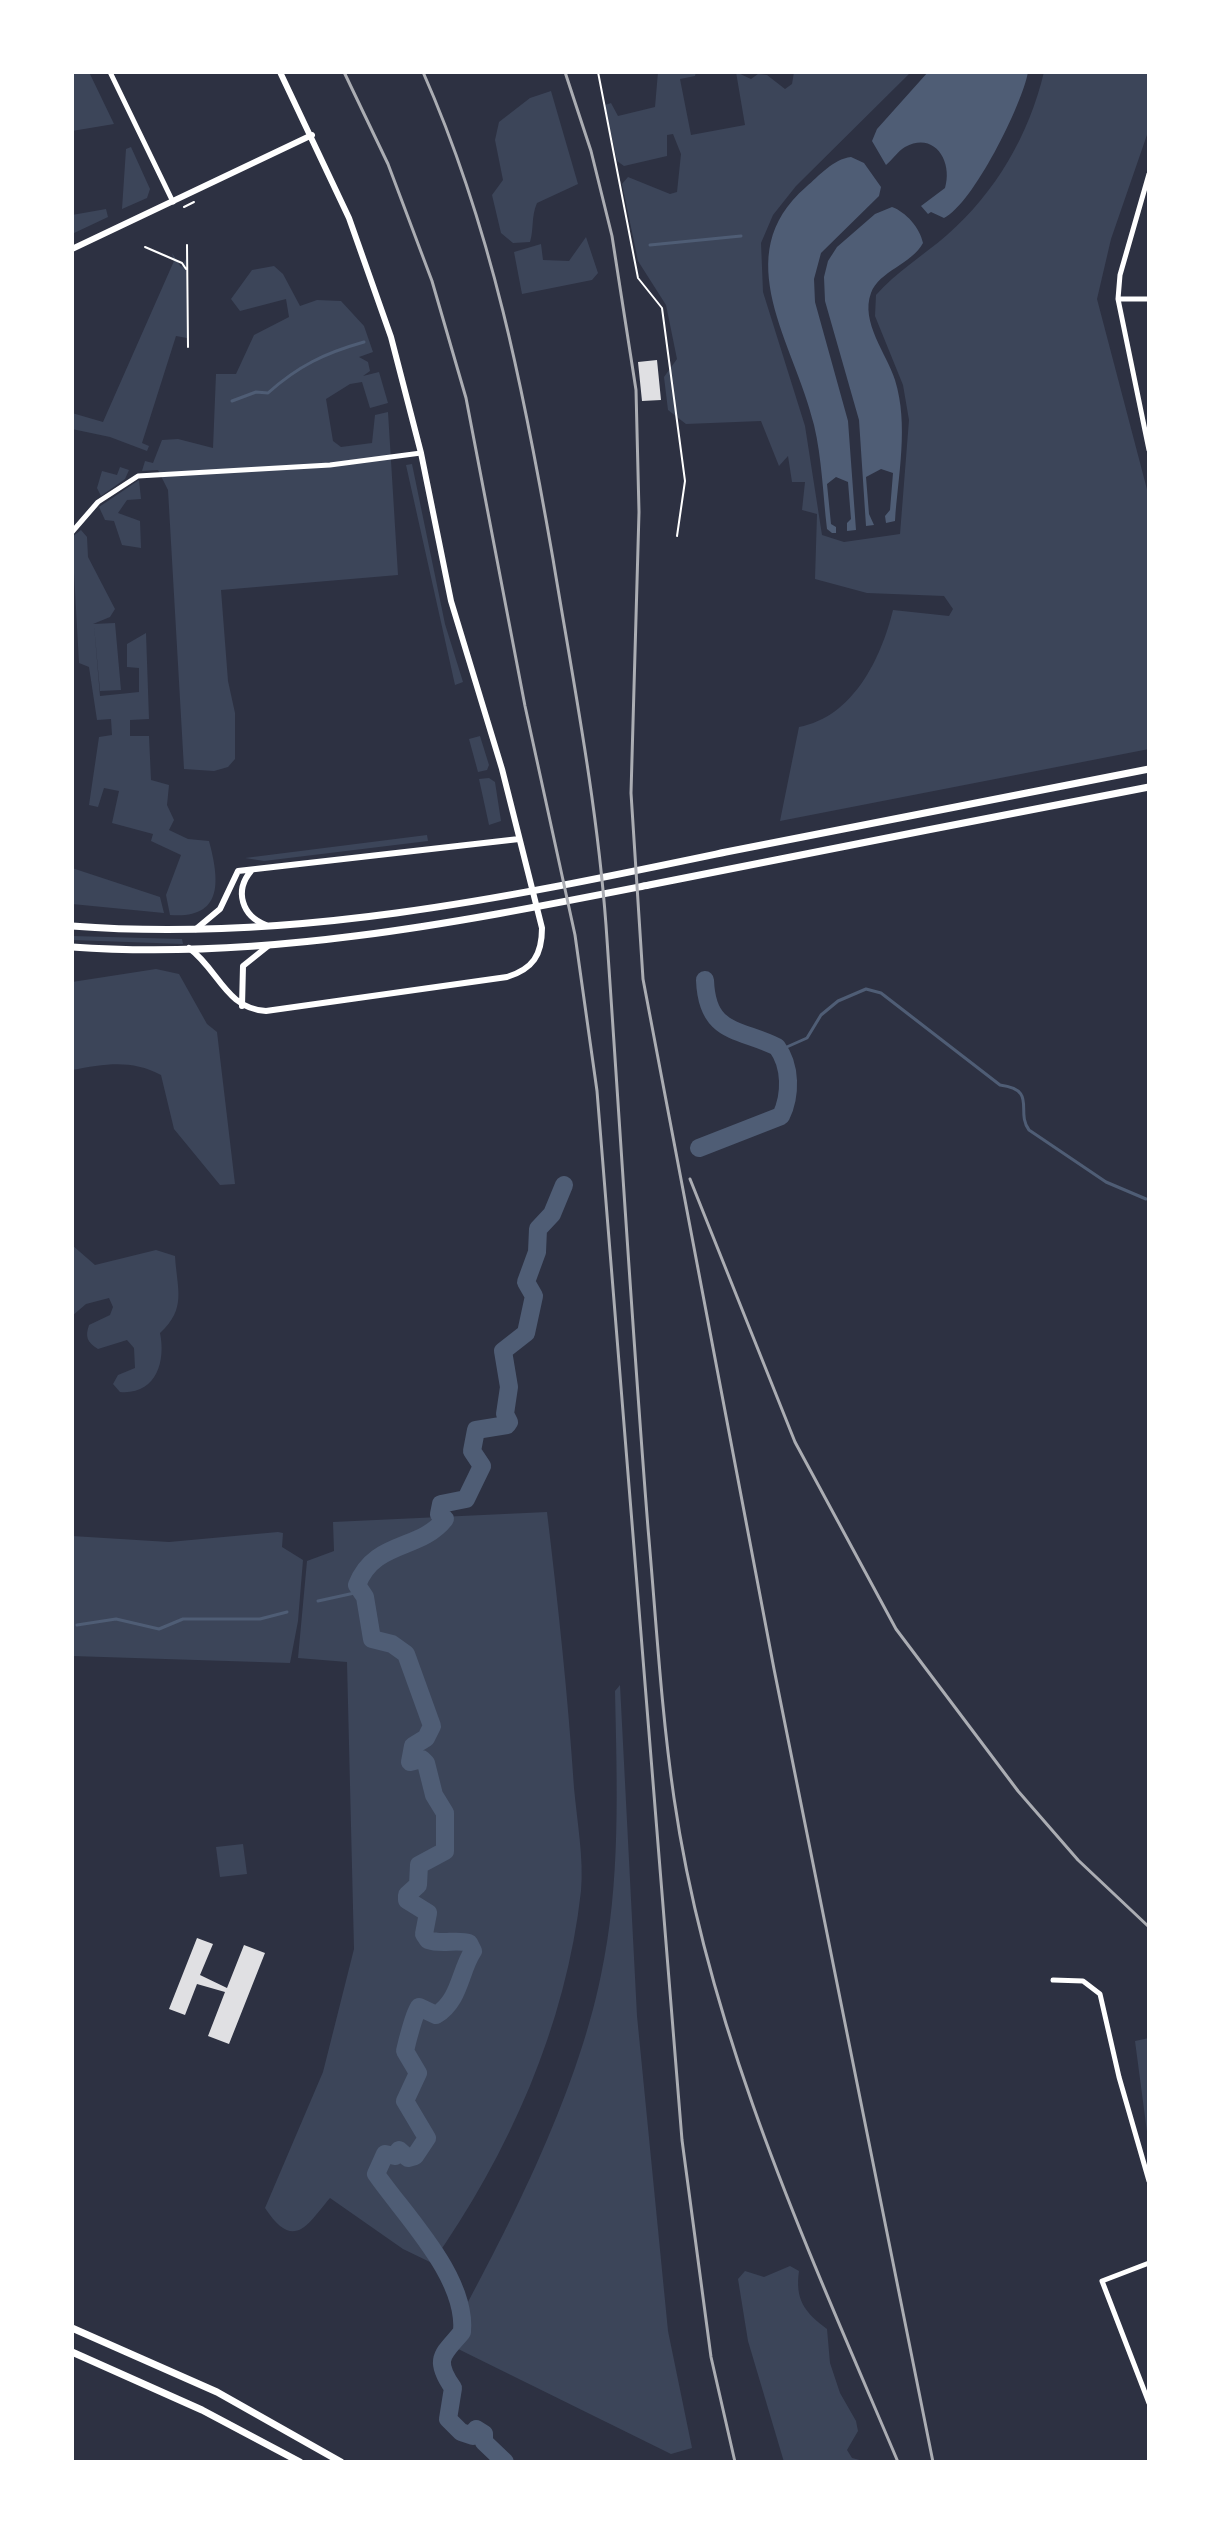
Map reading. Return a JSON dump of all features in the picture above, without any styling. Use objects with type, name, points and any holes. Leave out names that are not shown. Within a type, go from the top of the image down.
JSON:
[{"type":"main road","points":[[189,948],[207,964],[242,1006],[266,1011],[507,977],[530,967],[542,944],[542,928],[455,616],[421,453],[375,287],[312,135],[280,72]]},
{"type":"main road","points":[[72,249],[312,135]]},
{"type":"main road","points":[[72,926],[273,927],[499,899],[936,809],[1149,769]]},
{"type":"main road","points":[[72,947],[270,945],[384,933],[502,914],[1149,787]]},
{"type":"main road","points":[[195,929],[220,909],[235,874],[252,869],[519,839]]},
{"type":"main road","points":[[252,869],[245,880],[243,904],[250,917],[273,927]]},
{"type":"main road","points":[[242,1006],[243,966],[270,945]]},
{"type":"main road","points":[[72,2328],[217,2392],[341,2462]]},
{"type":"main road","points":[[72,2352],[202,2410],[300,2462]]},
{"type":"street","points":[[110,72],[173,202]]},
{"type":"street","points":[[1149,174],[1120,275],[1118,299],[1149,450]]},
{"type":"street","points":[[1118,299],[1149,299]]},
{"type":"street","points":[[72,532],[98,502],[134,474],[330,465],[421,453]]},
{"type":"street","points":[[1053,1980],[1083,1981],[1100,1994],[1119,2077],[1149,2181]]},
{"type":"street","points":[[1149,2263],[1102,2281],[1149,2403]]},
{"type":"lane","points":[[598,72],[638,278],[662,308],[669,345],[685,481],[677,536]]},
{"type":"path","points":[[184,207],[194,202]]},
{"type":"path","points":[[187,245],[188,347]]},
{"type":"path","points":[[145,247],[182,263],[188,271]]},
{"type":"shaded area","points":[[72,72],[89,72],[114,124],[72,131]]},
{"type":"shaded area","points":[[658,72],[696,72],[695,76],[680,79],[691,135],[745,125],[736,72],[751,79],[758,74],[767,75],[785,89],[792,84],[794,72],[911,72],[796,186],[773,215],[761,243],[763,292],[805,426],[822,535],[844,542],[900,534],[909,420],[903,385],[875,316],[876,295],[947,235],[981,200],[1020,140],[1044,72],[1149,72],[1149,129],[1111,239],[1097,299],[1149,497],[1149,749],[780,821],[799,727],[835,711],[862,683],[881,648],[893,610],[949,616],[953,609],[944,596],[867,593],[815,579],[817,514],[802,510],[805,482],[792,482],[788,456],[779,466],[761,421],[686,424],[668,410],[664,377],[677,359],[666,305],[638,261],[622,184],[628,177],[670,194],[677,192],[681,154],[673,134],[667,135],[667,156],[624,166],[617,161],[605,105],[611,103],[618,116],[655,107]]},
{"type":"shaded area","points":[[928,72],[1028,72],[995,152],[969,194],[944,218],[931,212],[928,214],[921,206],[945,188],[946,168],[939,152],[933,146],[916,143],[902,149],[886,165],[872,141],[877,129]]},
{"type":"shaded area","points":[[551,91],[578,184],[537,203],[530,242],[513,243],[501,233],[492,195],[503,180],[495,140],[499,122],[530,98]]},
{"type":"shaded area","points":[[131,147],[150,189],[147,198],[122,209],[126,149]]},
{"type":"shaded area","points":[[851,157],[864,163],[881,187],[879,196],[821,253],[814,279],[815,302],[848,421],[856,530],[847,531],[847,523],[851,519],[848,482],[836,477],[827,484],[831,524],[836,527],[836,533],[832,533],[827,529],[814,425],[773,302],[768,271],[771,242],[783,214],[806,187],[827,169]]},
{"type":"shaded area","points":[[892,207],[912,221],[923,243],[911,257],[881,279],[871,293],[869,315],[895,380],[902,433],[895,521],[886,523],[885,516],[890,510],[893,473],[881,469],[866,477],[869,514],[874,525],[866,526],[859,420],[825,301],[824,277],[828,261],[837,247],[875,214]]},
{"type":"shaded area","points":[[106,209],[108,217],[72,234],[72,215]]},
{"type":"shaded area","points":[[586,237],[598,273],[592,280],[522,294],[514,252],[541,244],[543,260],[569,261]]},
{"type":"shaded area","points":[[172,253],[181,267],[186,259],[187,338],[176,336],[142,443],[149,446],[147,451],[110,437],[72,429],[72,413],[103,422],[174,261]]},
{"type":"shaded area","points":[[274,266],[283,274],[300,306],[317,300],[341,301],[364,326],[373,352],[359,357],[368,362],[370,371],[363,376],[379,372],[388,403],[370,408],[362,382],[350,384],[326,399],[333,441],[341,447],[372,443],[375,415],[388,412],[398,575],[221,590],[228,681],[235,713],[235,759],[228,767],[214,771],[184,769],[168,490],[158,470],[142,471],[145,461],[153,463],[162,440],[178,439],[213,448],[216,374],[236,374],[254,335],[289,317],[286,299],[240,311],[231,299],[252,270]]},
{"type":"shaded area","points":[[412,464],[445,624],[463,682],[455,685],[406,465]]},
{"type":"shaded area","points":[[120,467],[129,470],[125,479],[101,496],[97,488],[102,471],[117,475]]},
{"type":"shaded area","points":[[139,480],[141,499],[127,500],[118,513],[140,521],[141,548],[122,545],[114,521],[105,520],[99,507]]},
{"type":"shaded area","points":[[81,530],[87,537],[88,557],[115,609],[110,617],[93,624],[115,623],[121,690],[100,691],[94,625],[100,696],[139,692],[139,668],[127,667],[127,644],[146,633],[149,719],[130,720],[130,736],[149,736],[151,780],[169,785],[167,805],[174,820],[169,830],[188,839],[209,841],[215,870],[214,895],[200,911],[187,915],[170,915],[166,895],[181,855],[151,841],[153,834],[112,823],[119,791],[104,788],[98,807],[89,805],[99,737],[112,735],[111,719],[97,720],[89,667],[79,663],[72,537]]},
{"type":"shaded area","points":[[480,736],[489,765],[487,770],[478,772],[469,739]]},
{"type":"shaded area","points":[[489,778],[495,782],[501,821],[489,825],[479,779]]},
{"type":"shaded area","points":[[427,835],[428,841],[264,861],[245,858]]},
{"type":"shaded area","points":[[72,868],[160,897],[164,913],[72,904]]},
{"type":"shaded area","points":[[72,936],[182,939],[183,944],[72,940]]},
{"type":"shaded area","points":[[156,969],[179,974],[207,1024],[217,1032],[235,1184],[220,1185],[174,1129],[161,1075],[128,1065],[72,1070],[72,982]]},
{"type":"shaded area","points":[[72,1245],[95,1265],[156,1250],[175,1256],[177,1307],[160,1333],[161,1355],[156,1374],[142,1388],[120,1392],[113,1384],[118,1375],[135,1368],[134,1348],[127,1340],[98,1349],[88,1339],[89,1325],[110,1315],[113,1307],[109,1298],[86,1304],[72,1316]]},
{"type":"shaded area","points":[[547,1512],[566,1684],[582,1879],[573,1941],[548,2039],[509,2133],[460,2221],[432,2263],[403,2249],[330,2198],[300,2230],[284,2229],[265,2208],[323,2072],[354,1949],[347,1662],[298,1658],[307,1561],[334,1551],[333,1522]]},
{"type":"shaded area","points":[[283,1533],[282,1547],[303,1560],[298,1621],[290,1663],[72,1656],[72,1536],[169,1542]]},
{"type":"shaded area","points":[[620,1685],[637,2016],[668,2331],[692,2448],[671,2454],[446,2343],[537,2164],[590,2022],[612,1905],[616,1834],[615,1691]]},
{"type":"shaded area","points":[[243,1844],[247,1874],[220,1877],[216,1847]]},
{"type":"shaded area","points":[[1149,2038],[1149,2147],[1135,2041]]},
{"type":"shaded area","points":[[790,2266],[799,2271],[798,2289],[803,2304],[812,2317],[827,2329],[830,2363],[840,2393],[856,2421],[858,2431],[847,2450],[852,2458],[867,2462],[784,2462],[748,2341],[738,2279],[745,2271],[764,2277]]},
{"type":"building","points":[[657,360],[661,400],[642,401],[638,362]]},
{"type":"building","points":[[197,1938],[213,1944],[200,1975],[227,1988],[244,1945],[265,1953],[229,2044],[208,2036],[225,1992],[197,1984],[185,2015],[169,2009]]},
{"type":"waterway","points":[[650,245],[741,236]]},
{"type":"waterway","points":[[232,401],[256,392],[268,393],[313,362],[364,342]]},
{"type":"waterway","points":[[699,1148],[781,1116],[788,1090],[785,1063],[777,1047],[738,1032],[719,1020],[707,998],[705,980]]},
{"type":"waterway","points":[[780,1050],[807,1038],[821,1015],[838,1001],[866,989],[881,993],[1000,1085],[1019,1091],[1029,1130],[1106,1182],[1146,1199]]},
{"type":"waterway","points":[[505,2462],[484,2442],[484,2434],[476,2429],[473,2436],[461,2432],[448,2419],[453,2388],[442,2363],[446,2351],[462,2332],[461,2311],[455,2290],[432,2248],[376,2174],[385,2154],[395,2156],[399,2150],[408,2158],[415,2156],[427,2138],[405,2101],[418,2073],[405,2051],[419,2007],[436,2015],[444,2009],[455,1994],[473,1951],[469,1943],[428,1940],[424,1934],[428,1913],[407,1900],[407,1895],[418,1885],[419,1865],[445,1851],[445,1813],[434,1795],[426,1763],[422,1759],[410,1762],[413,1746],[426,1738],[432,1726],[406,1654],[392,1644],[372,1639],[365,1597],[357,1585],[374,1560],[435,1529],[445,1519],[439,1514],[441,1504],[466,1499],[482,1466],[472,1451],[476,1430],[507,1425],[509,1422],[505,1414],[509,1387],[503,1351],[526,1333],[534,1296],[526,1282],[537,1252],[538,1229],[552,1214],[564,1185]]},
{"type":"waterway","points":[[318,1601],[359,1592]]},
{"type":"waterway","points":[[77,1625],[116,1619],[159,1629],[183,1619],[260,1619],[287,1612]]},
{"type":"railway","points":[[344,72],[388,164],[432,281],[466,398],[525,706],[575,935],[597,1091],[682,2140],[711,2357],[735,2462]]},
{"type":"railway","points":[[423,72],[468,190],[503,311],[542,497],[591,787],[606,925],[662,1697],[674,1798],[690,1885],[710,1970],[764,2137],[898,2462]]},
{"type":"railway","points":[[565,72],[591,151],[612,236],[636,390],[639,512],[631,793],[643,979],[774,1669],[933,2462]]},
{"type":"railway","points":[[690,1179],[795,1442],[896,1629],[1018,1791],[1078,1860],[1149,1927]]}]
